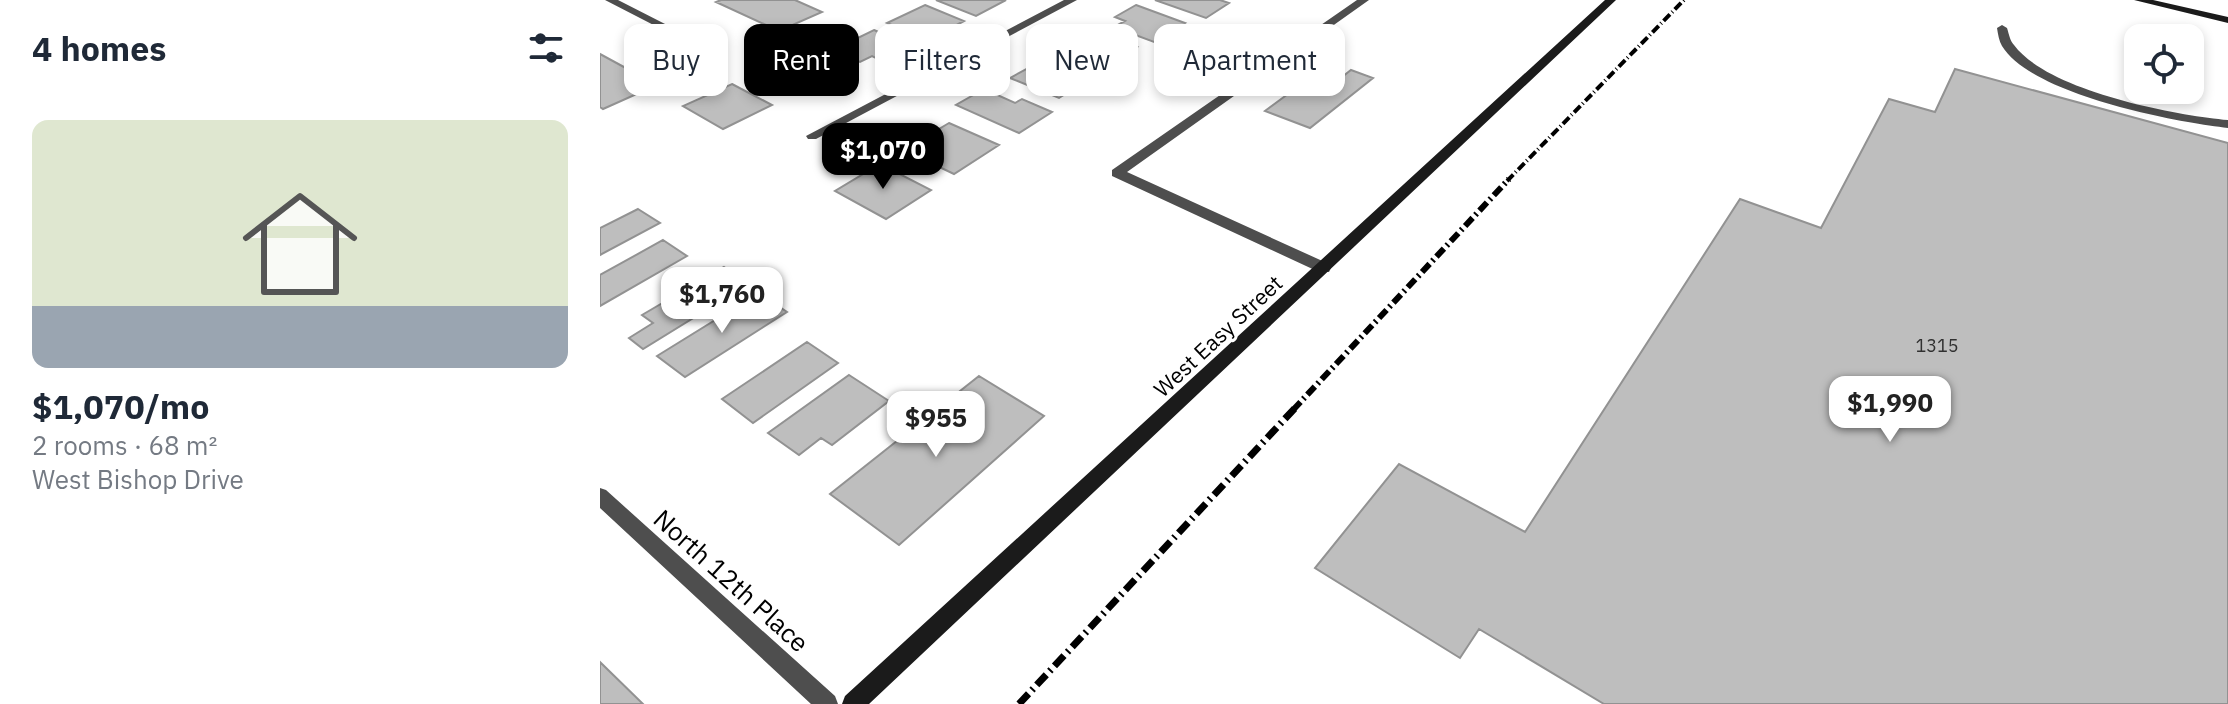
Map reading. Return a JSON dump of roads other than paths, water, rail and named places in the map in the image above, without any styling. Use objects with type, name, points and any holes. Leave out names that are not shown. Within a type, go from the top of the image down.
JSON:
[{"type":"street","points":[[610,0],[658,24]]},
{"type":"street","points":[[812,136],[1072,0]]},
{"type":"street","points":[[1324,268],[1117,173],[1364,0]]},
{"type":"street","name":"West Easy Street","points":[[853,704],[1610,0]]},
{"type":"street","points":[[2139,0],[2228,20]]},
{"type":"street","points":[[2002,28],[2008,45],[2025,59],[2053,77],[2094,95],[2143,110],[2228,124]]},
{"type":"street","name":"North 12th Place","points":[[600,496],[827,704]]},
{"type":"railway","points":[[1507,181],[1684,0]]},
{"type":"railway","points":[[1293,410],[1509,179]]},
{"type":"railway","points":[[1019,704],[1295,408]]}]
